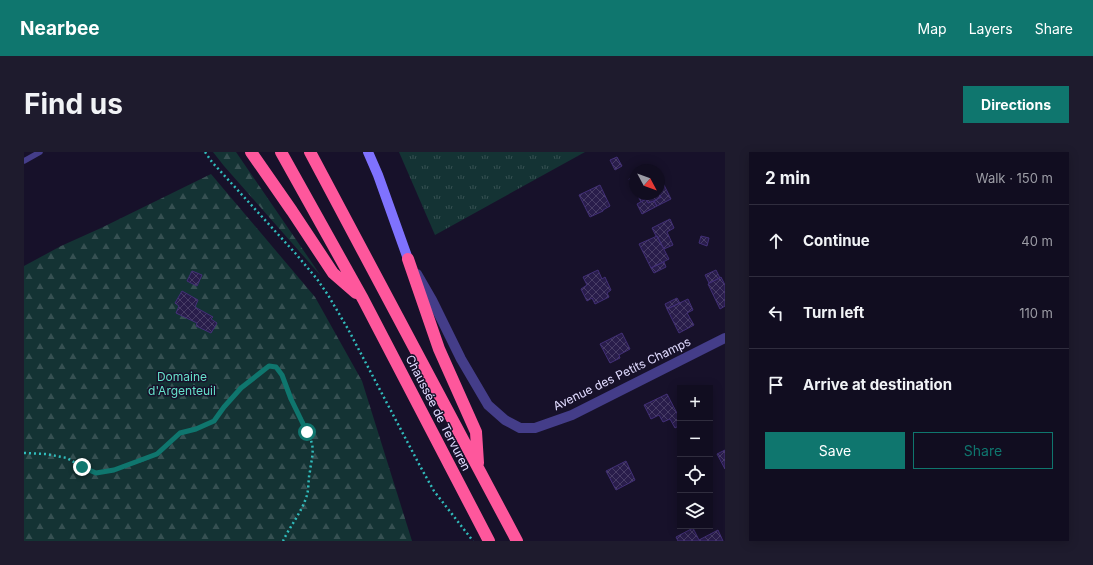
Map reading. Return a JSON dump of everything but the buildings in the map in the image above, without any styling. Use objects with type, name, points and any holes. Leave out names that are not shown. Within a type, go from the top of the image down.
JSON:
[{"type":"highway","points":[[250,152],[292,211],[333,273],[363,298]]},
{"type":"highway","name":"Chaussée de Tervuren","points":[[282,152],[363,298],[489,541]]},
{"type":"highway","name":"Chaussée de Tervuren","points":[[310,152],[517,541]]},
{"type":"highway","points":[[408,259],[439,349],[476,432],[479,469]]},
{"type":"street","points":[[368,152],[378,175],[408,259]]},
{"type":"street","name":"Avenue des Petits Champs","points":[[408,259],[432,300],[461,359],[488,405],[505,420],[520,428],[535,428],[572,415],[725,338]]},
{"type":"lane","points":[[24,161],[40,152]]},
{"type":"path","points":[[205,152],[212,162],[317,278],[348,329],[434,491],[473,541]]},
{"type":"path","points":[[24,453],[46,454],[67,458],[96,473],[114,470],[157,454],[180,433],[196,429],[214,421],[241,388],[269,366],[276,367],[282,375],[291,399],[312,444],[313,456],[308,494],[304,505],[282,541]]},
{"type":"green space","points":[[213,152],[236,152],[321,276],[224,166]]},
{"type":"green space","points":[[399,152],[585,152],[435,235]]},
{"type":"green space","name":"Domaine d'Argenteuil","points":[[211,174],[315,297],[362,381],[412,541],[24,541],[24,266],[61,246]]},
{"type":"route","points":[[82,467],[96,473],[114,470],[157,454],[180,433],[196,429],[214,421],[241,388],[269,366],[276,367],[282,375],[291,399],[307,432]]}]
